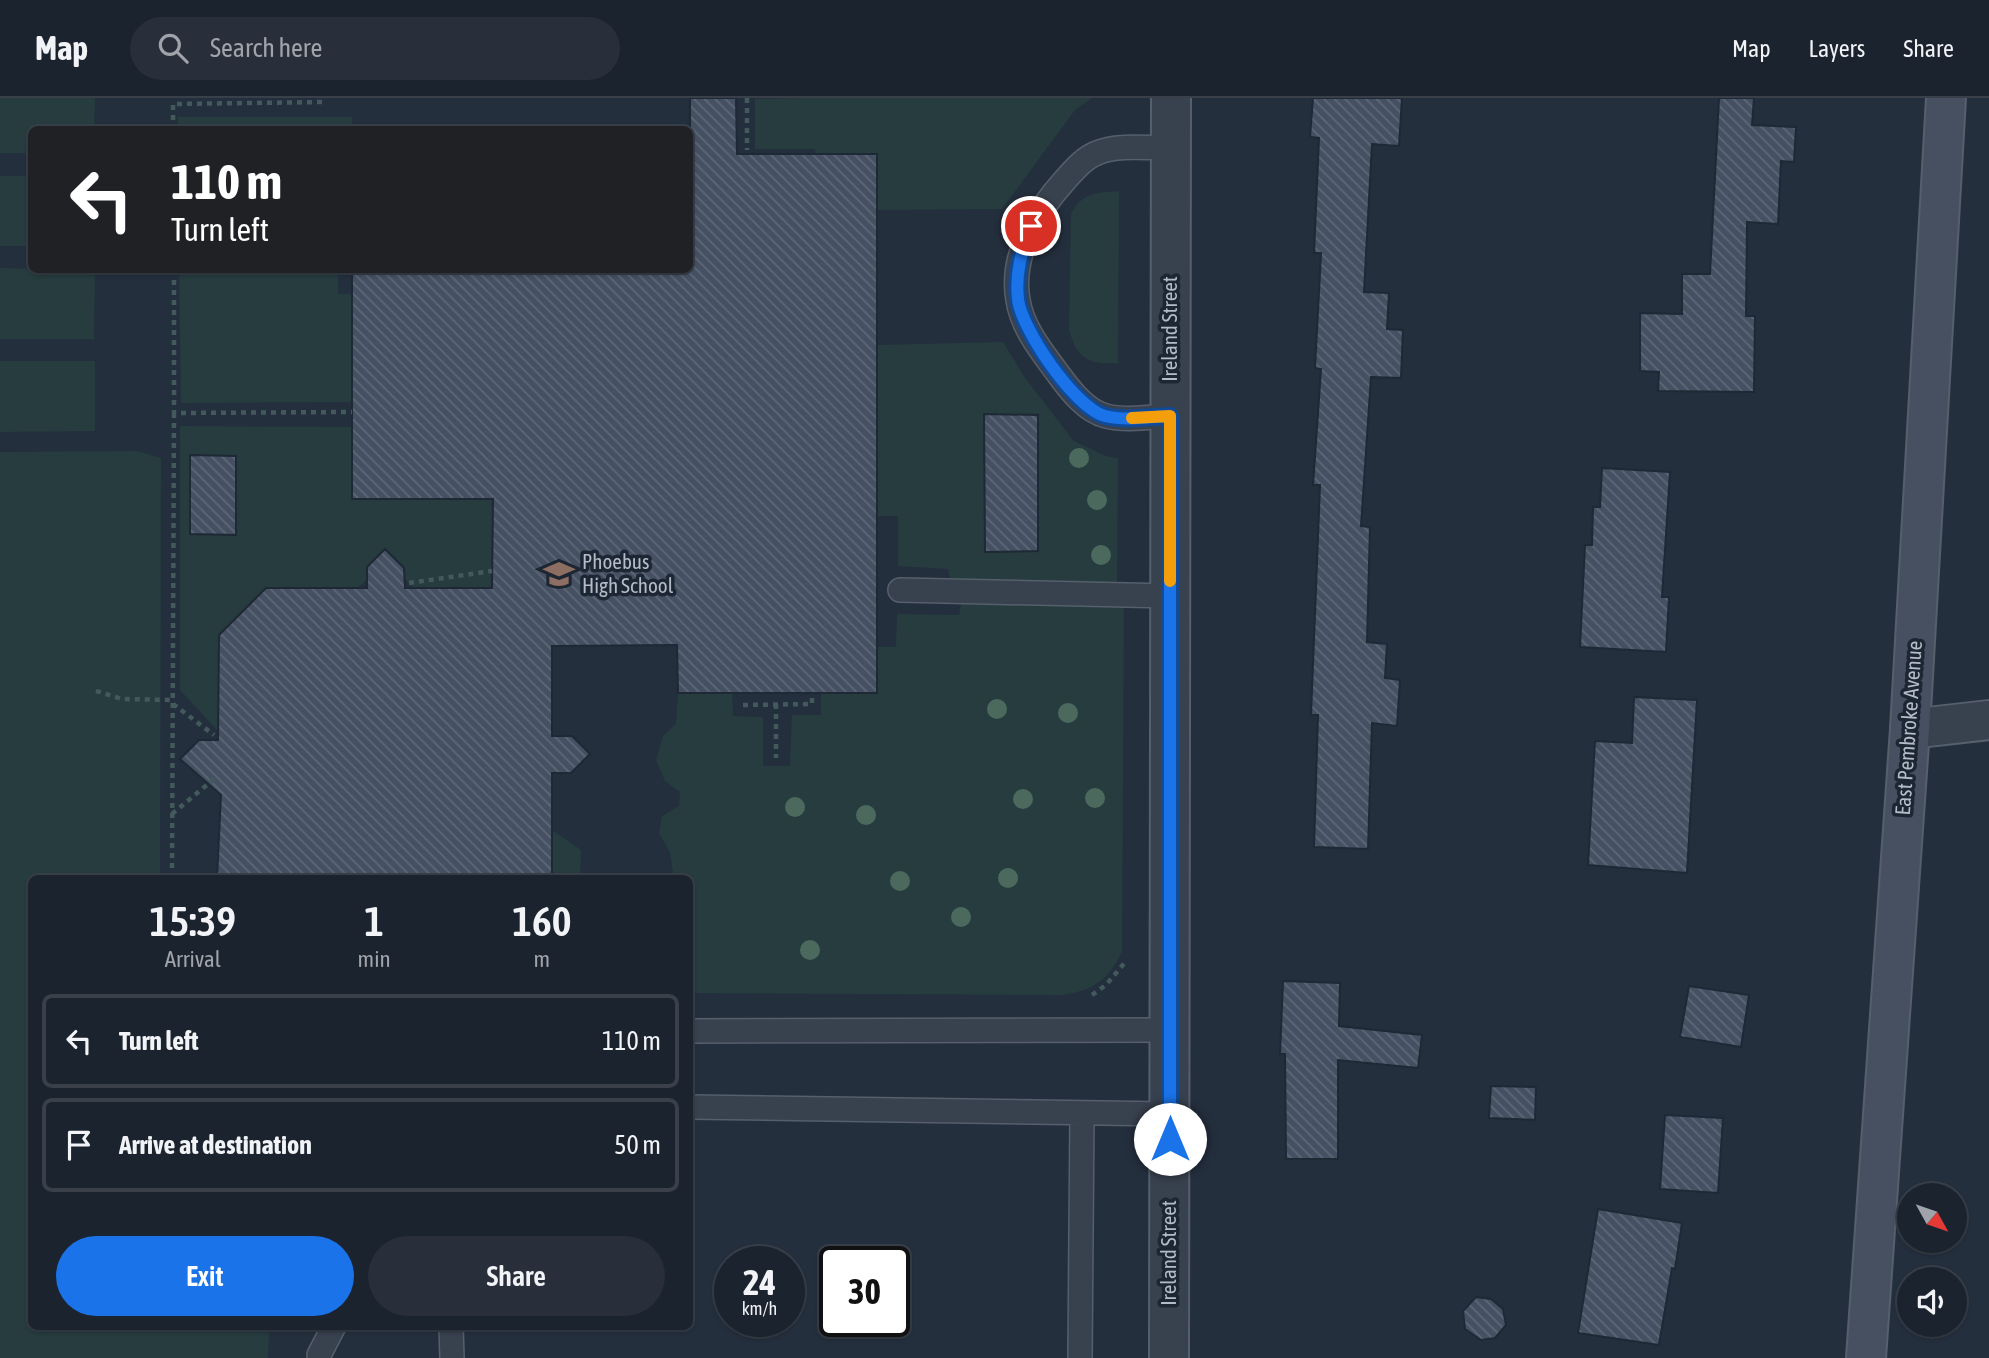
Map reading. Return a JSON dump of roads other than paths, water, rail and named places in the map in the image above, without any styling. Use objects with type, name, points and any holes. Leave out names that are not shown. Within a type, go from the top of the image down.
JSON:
[{"type":"main road","name":"East Pembroke Avenue","points":[[1866,1358],[1910,729],[1946,98]]},
{"type":"street","name":"Ireland Street","points":[[1169,1358],[1171,98]]},
{"type":"street","points":[[1910,729],[1989,720]]},
{"type":"lane","points":[[1170,416],[1106,416],[1093,411],[1070,389],[1029,330],[1018,301],[1018,263],[1031,226],[1052,194],[1094,153],[1108,149],[1171,148]]},
{"type":"lane","points":[[900,590],[1170,596]]},
{"type":"lane","points":[[693,1031],[1170,1031]]},
{"type":"lane","points":[[693,1107],[1170,1114]]},
{"type":"lane","points":[[1080,1358],[1082,1113]]},
{"type":"lane","points":[[318,1330],[319,1356]]},
{"type":"lane","points":[[319,1356],[332,1330]]},
{"type":"lane","points":[[451,1330],[452,1358]]},
{"type":"place","name":"Phoebus High School","points":[[559,574]]}]
